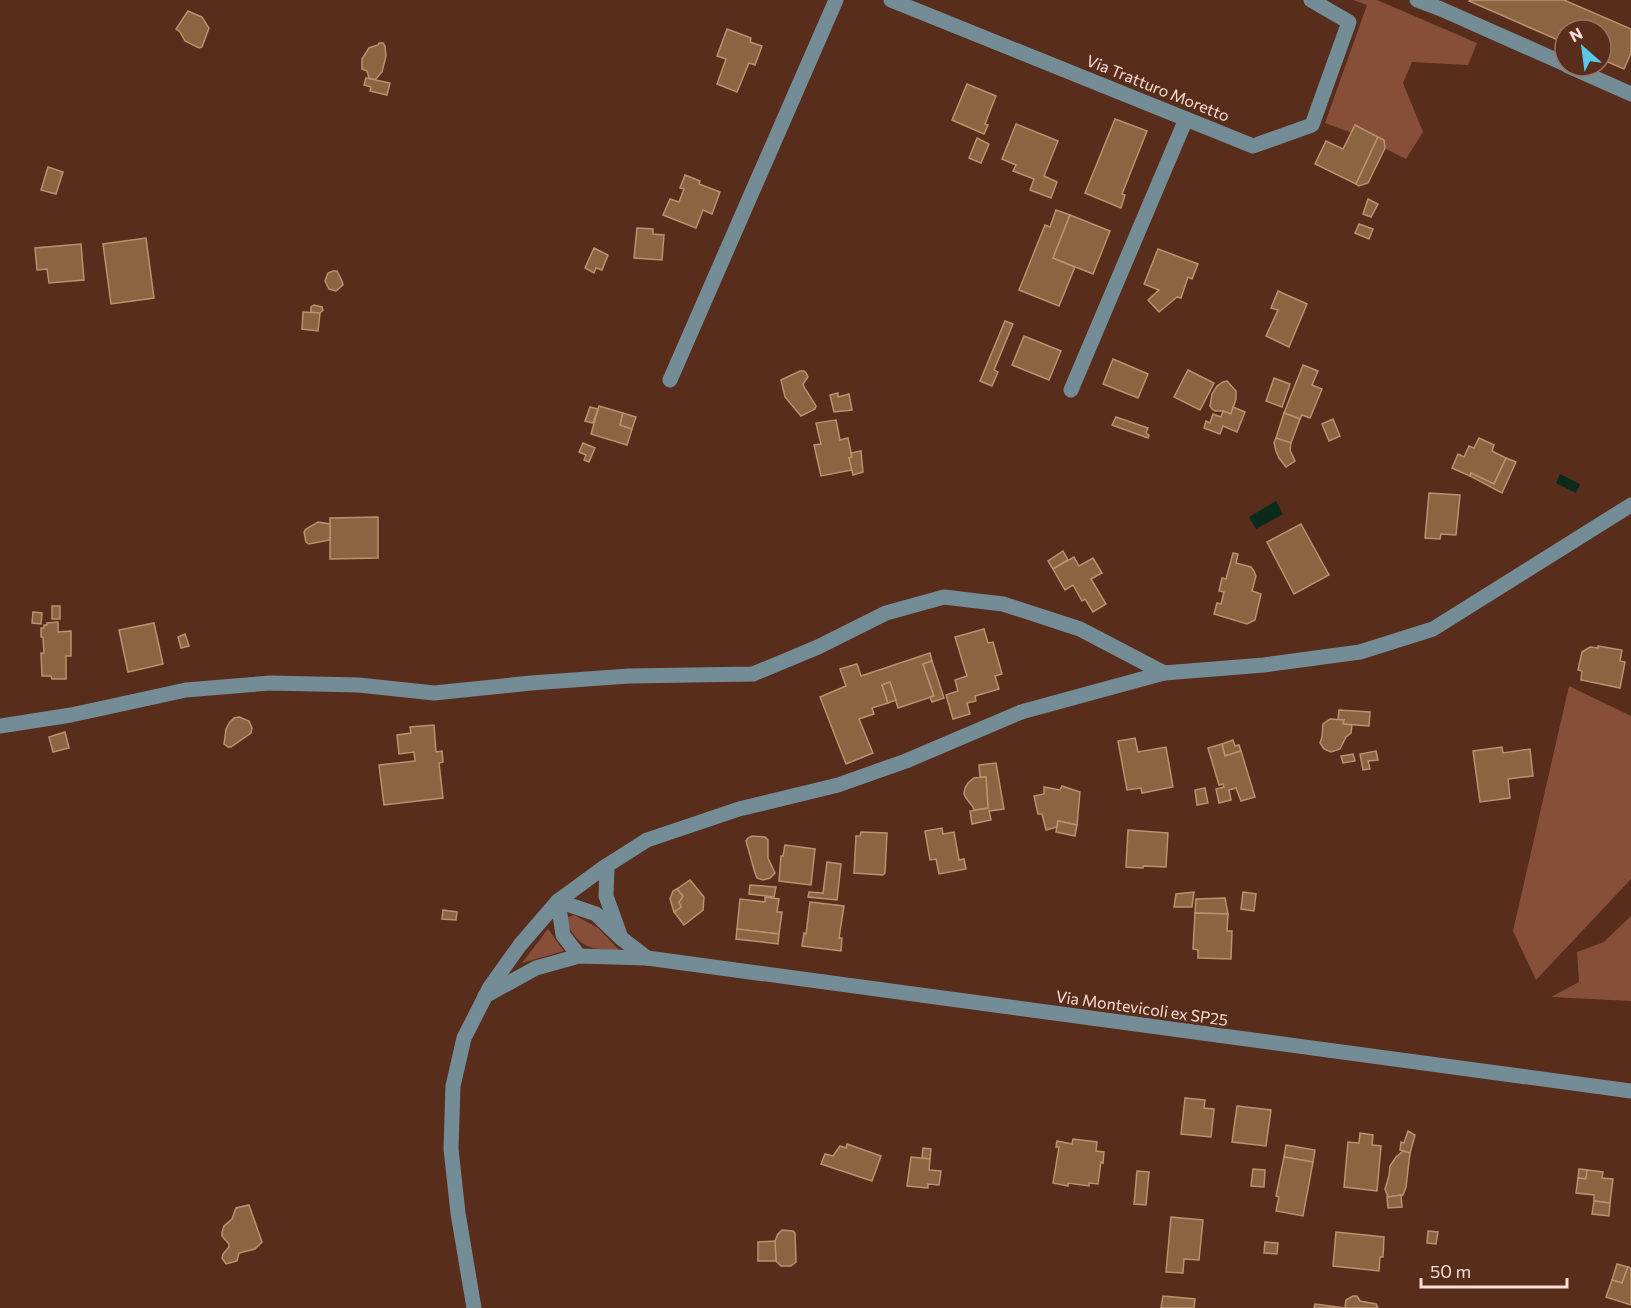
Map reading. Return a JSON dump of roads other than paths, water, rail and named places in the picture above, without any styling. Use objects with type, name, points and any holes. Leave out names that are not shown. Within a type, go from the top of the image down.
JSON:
[{"type":"street","points":[[670,380],[836,0]]},
{"type":"street","name":"Via Tratturo Moretto","points":[[891,0],[1252,146],[1312,124],[1349,22],[1311,0]]},
{"type":"street","points":[[1417,0],[1444,4],[1553,58]]},
{"type":"street","points":[[1596,78],[1631,94]]},
{"type":"street","points":[[1071,390],[1186,119]]},
{"type":"street","points":[[474,1308],[458,1213],[451,1149],[453,1086],[464,1038],[490,987],[520,945],[558,901],[607,866],[647,840],[739,809],[838,785],[906,761],[1021,712],[1164,673],[1264,665],[1360,652],[1433,629],[1631,505]]},
{"type":"street","points":[[0,726],[71,715],[186,690],[270,683],[359,685],[434,693],[629,676],[753,674],[818,647],[886,614],[944,597],[1003,604],[1080,629],[1164,673]]},
{"type":"street","points":[[607,866],[606,896],[621,938]]},
{"type":"street","points":[[558,901],[596,914],[621,938],[647,958]]},
{"type":"street","points":[[558,901],[563,935],[579,956]]},
{"type":"street","name":"Via Montevicoli ex SP25","points":[[485,996],[536,968],[579,956],[647,958],[1631,1091]]}]
